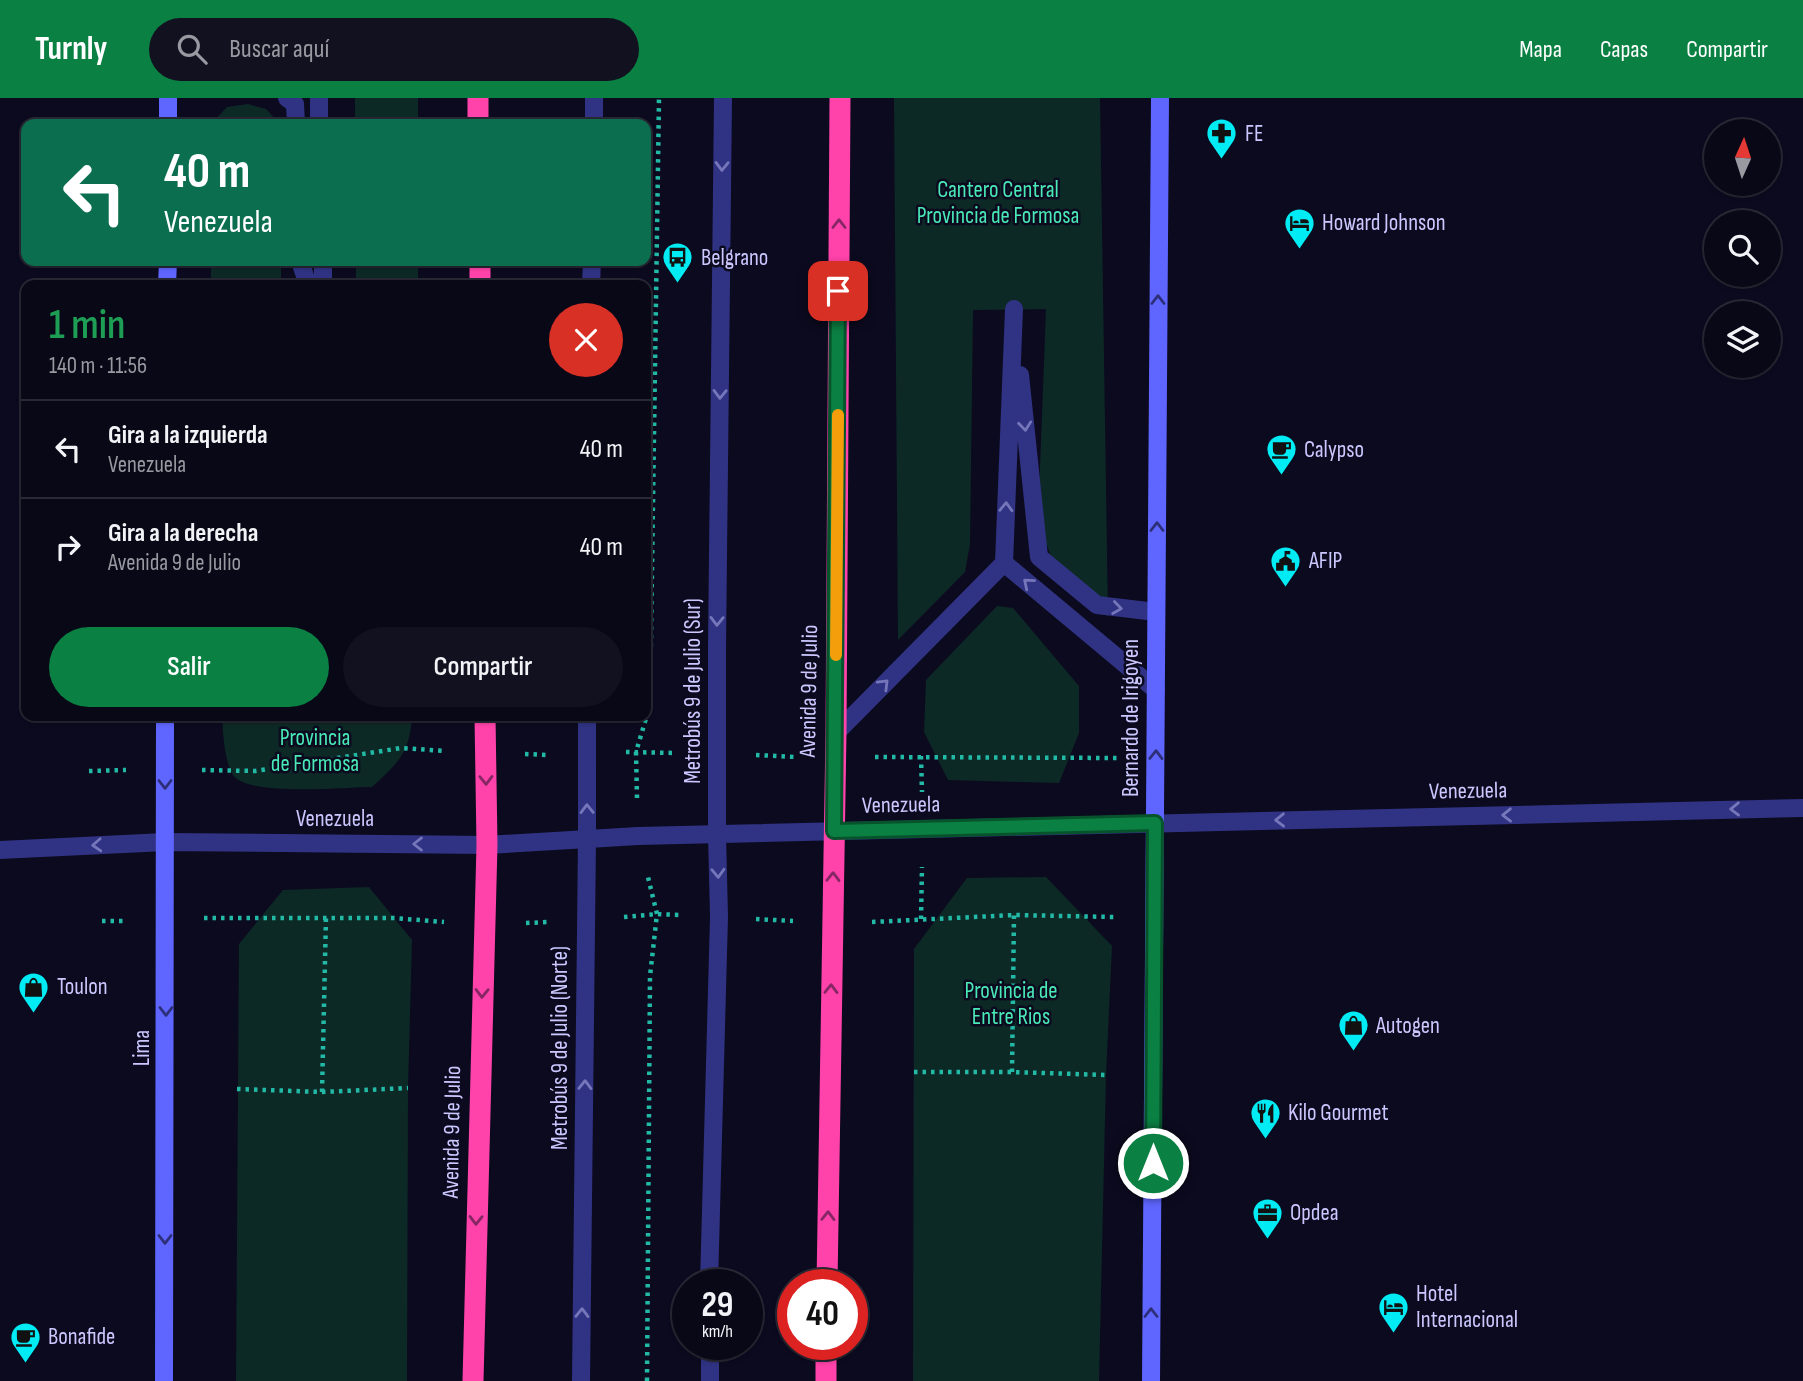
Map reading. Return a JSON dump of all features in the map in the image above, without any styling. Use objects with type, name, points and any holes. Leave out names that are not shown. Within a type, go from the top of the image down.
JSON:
[{"type":"highway","points":[[478,98],[478,119]]},
{"type":"highway","name":"Avenida 9 de Julio","points":[[827,1269],[836,733],[840,98]]},
{"type":"highway","name":"Avenida 9 de Julio","points":[[473,1381],[486,845],[485,721]]},
{"type":"highway","points":[[826,1381],[827,1360]]},
{"type":"street","points":[[286,98],[295,104],[296,119]]},
{"type":"street","points":[[319,98],[320,119]]},
{"type":"street","points":[[594,98],[594,119]]},
{"type":"street","name":"Metrobús 9 de Julio (Sur)","points":[[709,1269],[719,917],[717,834],[723,98]]},
{"type":"street","name":"Bernardo de Irigoyen","points":[[1151,1381],[1160,98]]},
{"type":"street","points":[[169,119],[171,99]]},
{"type":"street","points":[[836,733],[1004,563],[1013,309],[1039,557],[1097,606],[1156,612]]},
{"type":"street","points":[[1004,563],[1156,690]]},
{"type":"street","name":"Lima","points":[[164,1381],[166,721]]},
{"type":"street","name":"Metrobús 9 de Julio (Norte)","points":[[581,1381],[587,721]]},
{"type":"street","name":"Venezuela","points":[[0,850],[165,842],[486,845],[638,836],[1803,808]]},
{"type":"street","points":[[710,1360],[710,1381]]},
{"type":"path","points":[[651,638],[659,98]]},
{"type":"path","points":[[645,721],[636,752],[638,836],[656,914],[650,976],[647,1381]]},
{"type":"path","points":[[1013,1072],[1014,915]]},
{"type":"path","points":[[322,1092],[326,917]]},
{"type":"path","points":[[914,1072],[1106,1075]]},
{"type":"path","points":[[237,1089],[322,1092],[408,1088]]},
{"type":"green space","points":[[355,98],[418,98],[418,119],[355,119]]},
{"type":"green space","name":"Cantero Central Provincia de Formosa","points":[[894,98],[1100,98],[1108,617],[1078,585],[1054,565],[1038,521],[1046,309],[973,310],[970,544],[965,572],[898,640]]},
{"type":"green space","points":[[248,104],[266,109],[275,119],[216,119],[227,107]]},
{"type":"green space","points":[[211,266],[281,266],[281,280],[211,280]]},
{"type":"green space","points":[[356,266],[418,266],[418,280],[356,280]]},
{"type":"green space","points":[[997,606],[1013,608],[1079,686],[1079,733],[1059,783],[948,780],[924,732],[926,680]]},
{"type":"green space","name":"Provincia de Formosa","points":[[222,721],[412,721],[409,739],[401,756],[372,787],[298,789],[257,786],[242,782],[230,769]]},
{"type":"green space","name":"Provincia de Entre Rios","points":[[1046,877],[1112,946],[1106,1075],[1099,1381],[913,1381],[914,949],[967,878]]},
{"type":"green space","points":[[369,887],[412,940],[408,1088],[407,1381],[236,1381],[239,944],[283,890]]},
{"type":"slow traffic","points":[[836,655],[838,415]]},
{"type":"place","name":"FE","points":[[1222,161]]},
{"type":"place","name":"Howard Johnson","points":[[1299,250]]},
{"type":"place","name":"Belgrano","points":[[678,285]]},
{"type":"place","name":"Calypso","points":[[1281,477]]},
{"type":"place","name":"AFIP","points":[[1286,588]]},
{"type":"place","name":"Toulon","points":[[34,1014]]},
{"type":"place","name":"Autogen","points":[[1353,1053]]},
{"type":"place","name":"Kilo Gourmet","points":[[1265,1140]]},
{"type":"place","name":"Opdea","points":[[1267,1240]]},
{"type":"place","name":"Hotel Internacional","points":[[1393,1334]]},
{"type":"place","name":"Bonafide","points":[[25,1364]]},
{"type":"route","points":[[838,291],[834,831],[1155,823],[1153,1163]]}]
